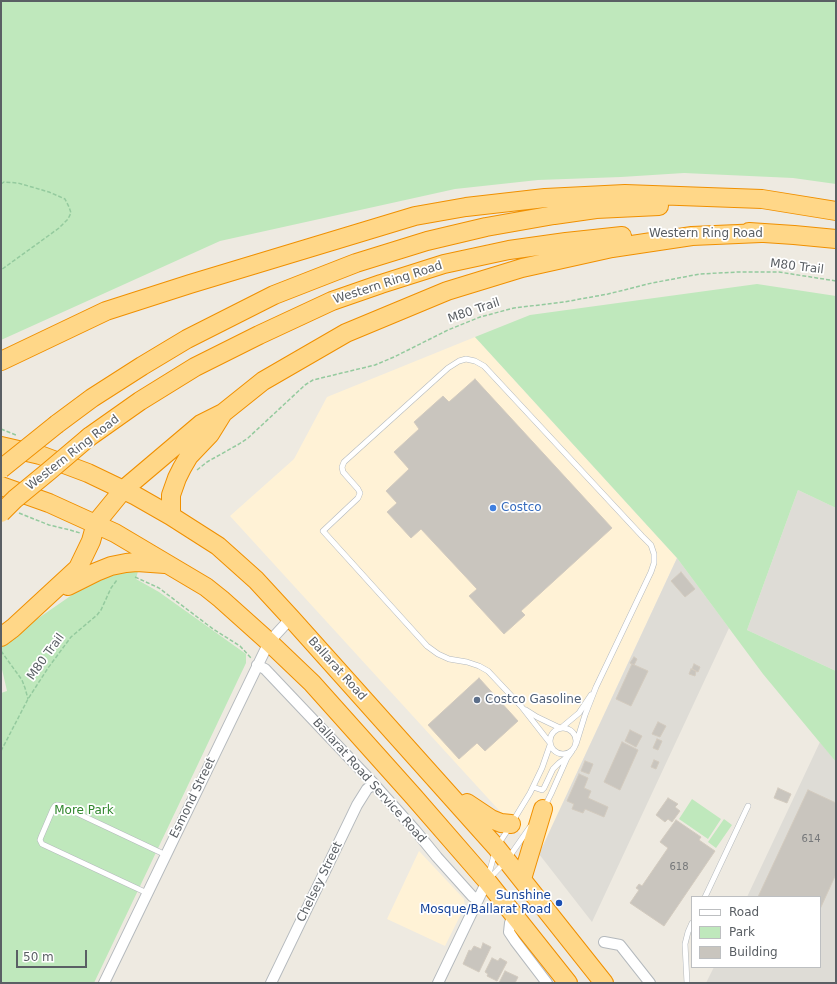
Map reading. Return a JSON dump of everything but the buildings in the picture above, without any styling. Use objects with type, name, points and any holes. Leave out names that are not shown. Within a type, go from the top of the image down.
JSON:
[{"type":"highway","points":[[1,361],[106,311],[190,284],[408,219],[466,207],[545,198],[625,194],[762,199],[836,212]]},
{"type":"highway","points":[[1,468],[98,394],[181,342],[274,295],[356,263],[427,242],[486,227],[596,209],[724,204],[783,207],[836,212]]},
{"type":"highway","name":"Western Ring Road","points":[[7,512],[15,499],[89,437],[140,401],[195,367],[259,335],[332,302],[381,284],[444,264],[509,250],[640,234],[707,232],[761,233],[836,239]]},
{"type":"highway","points":[[7,632],[78,568],[91,541],[96,523],[123,490],[201,424],[224,413],[263,381],[346,333],[447,291],[522,268],[612,248],[692,236],[761,233]]},
{"type":"highway","points":[[171,516],[171,495],[182,468],[189,456],[210,434],[224,413]]},
{"type":"highway","name":"Ballarat Road","points":[[1,446],[40,455],[88,473],[136,496],[218,546],[256,580],[502,854],[604,983]]},
{"type":"highway","points":[[1,486],[49,503],[96,523],[168,564],[206,587],[216,595],[269,642],[317,689],[409,791],[487,881],[568,983]]},
{"type":"highway","points":[[38,605],[72,583],[111,566],[137,562],[168,564]]},
{"type":"highway","points":[[434,778],[490,820],[511,824]]},
{"type":"highway","points":[[522,879],[543,809]]},
{"type":"street","name":"Esmond Street","points":[[104,983],[257,665],[269,642],[291,618]]},
{"type":"street","name":"Ballarat Road Service Road","points":[[257,665],[265,669],[374,784],[437,857],[472,896],[478,900]]},
{"type":"street","name":"Chelsey Street","points":[[271,983],[357,805],[367,789],[374,784]]},
{"type":"street","points":[[438,983],[487,881]]},
{"type":"street","points":[[513,914],[509,932],[547,983]]},
{"type":"street","points":[[604,942],[620,945],[650,983]]},
{"type":"lane","points":[[487,881],[502,854],[543,809],[551,794],[567,758],[572,751],[576,744],[596,686],[651,572],[654,563],[654,554],[651,545],[484,366],[476,361],[466,359],[459,361],[448,368],[344,462],[342,467],[343,472],[358,489],[360,494],[358,498],[323,531],[427,646],[438,654],[449,659],[473,664],[488,671],[521,706],[555,752],[559,754],[572,751]]},
{"type":"lane","points":[[487,881],[502,854],[511,824],[520,812],[542,768],[552,733],[579,712],[596,686]]},
{"type":"lane","points":[[521,706],[537,717],[560,728],[568,729],[572,732],[576,739],[576,744]]},
{"type":"lane","points":[[533,787],[542,790],[554,769],[559,763],[567,758]]},
{"type":"lane","points":[[147,893],[44,846],[41,842],[41,837],[53,809],[57,805],[62,806],[166,855]]},
{"type":"lane","points":[[705,896],[748,806]]},
{"type":"lane","points":[[687,983],[685,944],[691,925]]},
{"type":"path","points":[[1,184],[4,182],[18,182],[49,192],[65,199],[71,213],[68,219],[59,228],[1,270]]},
{"type":"path","name":"M80 Trail","points":[[194,473],[207,462],[248,438],[305,385],[313,380],[375,365],[448,330],[480,317],[514,308],[564,302],[608,294],[652,283],[700,274],[779,272],[836,281]]},
{"type":"path","points":[[7,512],[84,534],[83,537],[91,541]]},
{"type":"path","points":[[133,576],[159,588],[213,629],[240,646],[257,665]]},
{"type":"path","name":"M80 Trail","points":[[1,751],[28,699],[48,668],[71,637],[97,616],[111,588],[119,577]]},
{"type":"path","points":[[1,650],[22,680],[28,699]]},
{"type":"shaded area","points":[[475,337],[677,558],[539,854],[230,516],[294,459],[327,397]]},
{"type":"shaded area","points":[[798,490],[836,508],[836,671],[747,630]]},
{"type":"shaded area","points":[[677,558],[729,628],[592,922],[539,854]]},
{"type":"shaded area","points":[[820,742],[836,762],[836,983],[706,983],[714,968],[821,968],[821,896],[747,896]]},
{"type":"shaded area","points":[[419,851],[464,899],[465,906],[445,946],[387,919]]},
{"type":"green space","points":[[1,1],[836,1],[836,184],[793,178],[684,173],[538,180],[455,189],[220,241],[1,340]]},
{"type":"green space","points":[[757,284],[836,296],[836,508],[798,490],[747,630],[836,671],[836,762],[763,674],[677,558],[475,337],[530,315]]},
{"type":"green space","name":"More Park","points":[[127,570],[138,571],[136,579],[159,592],[246,654],[246,663],[94,983],[1,983],[1,693],[7,691],[1,665],[1,644],[82,588],[101,579]]},
{"type":"green space","points":[[692,799],[721,819],[708,839],[679,819]]},
{"type":"green space","points":[[724,819],[732,825],[716,848],[708,842]]},
{"type":"place","name":"Costco","points":[[493,508]]},
{"type":"place","name":"Costco Gasoline","points":[[477,700]]},
{"type":"place","name":"Sunshine Mosque/Ballarat Road","points":[[559,903]]}]
